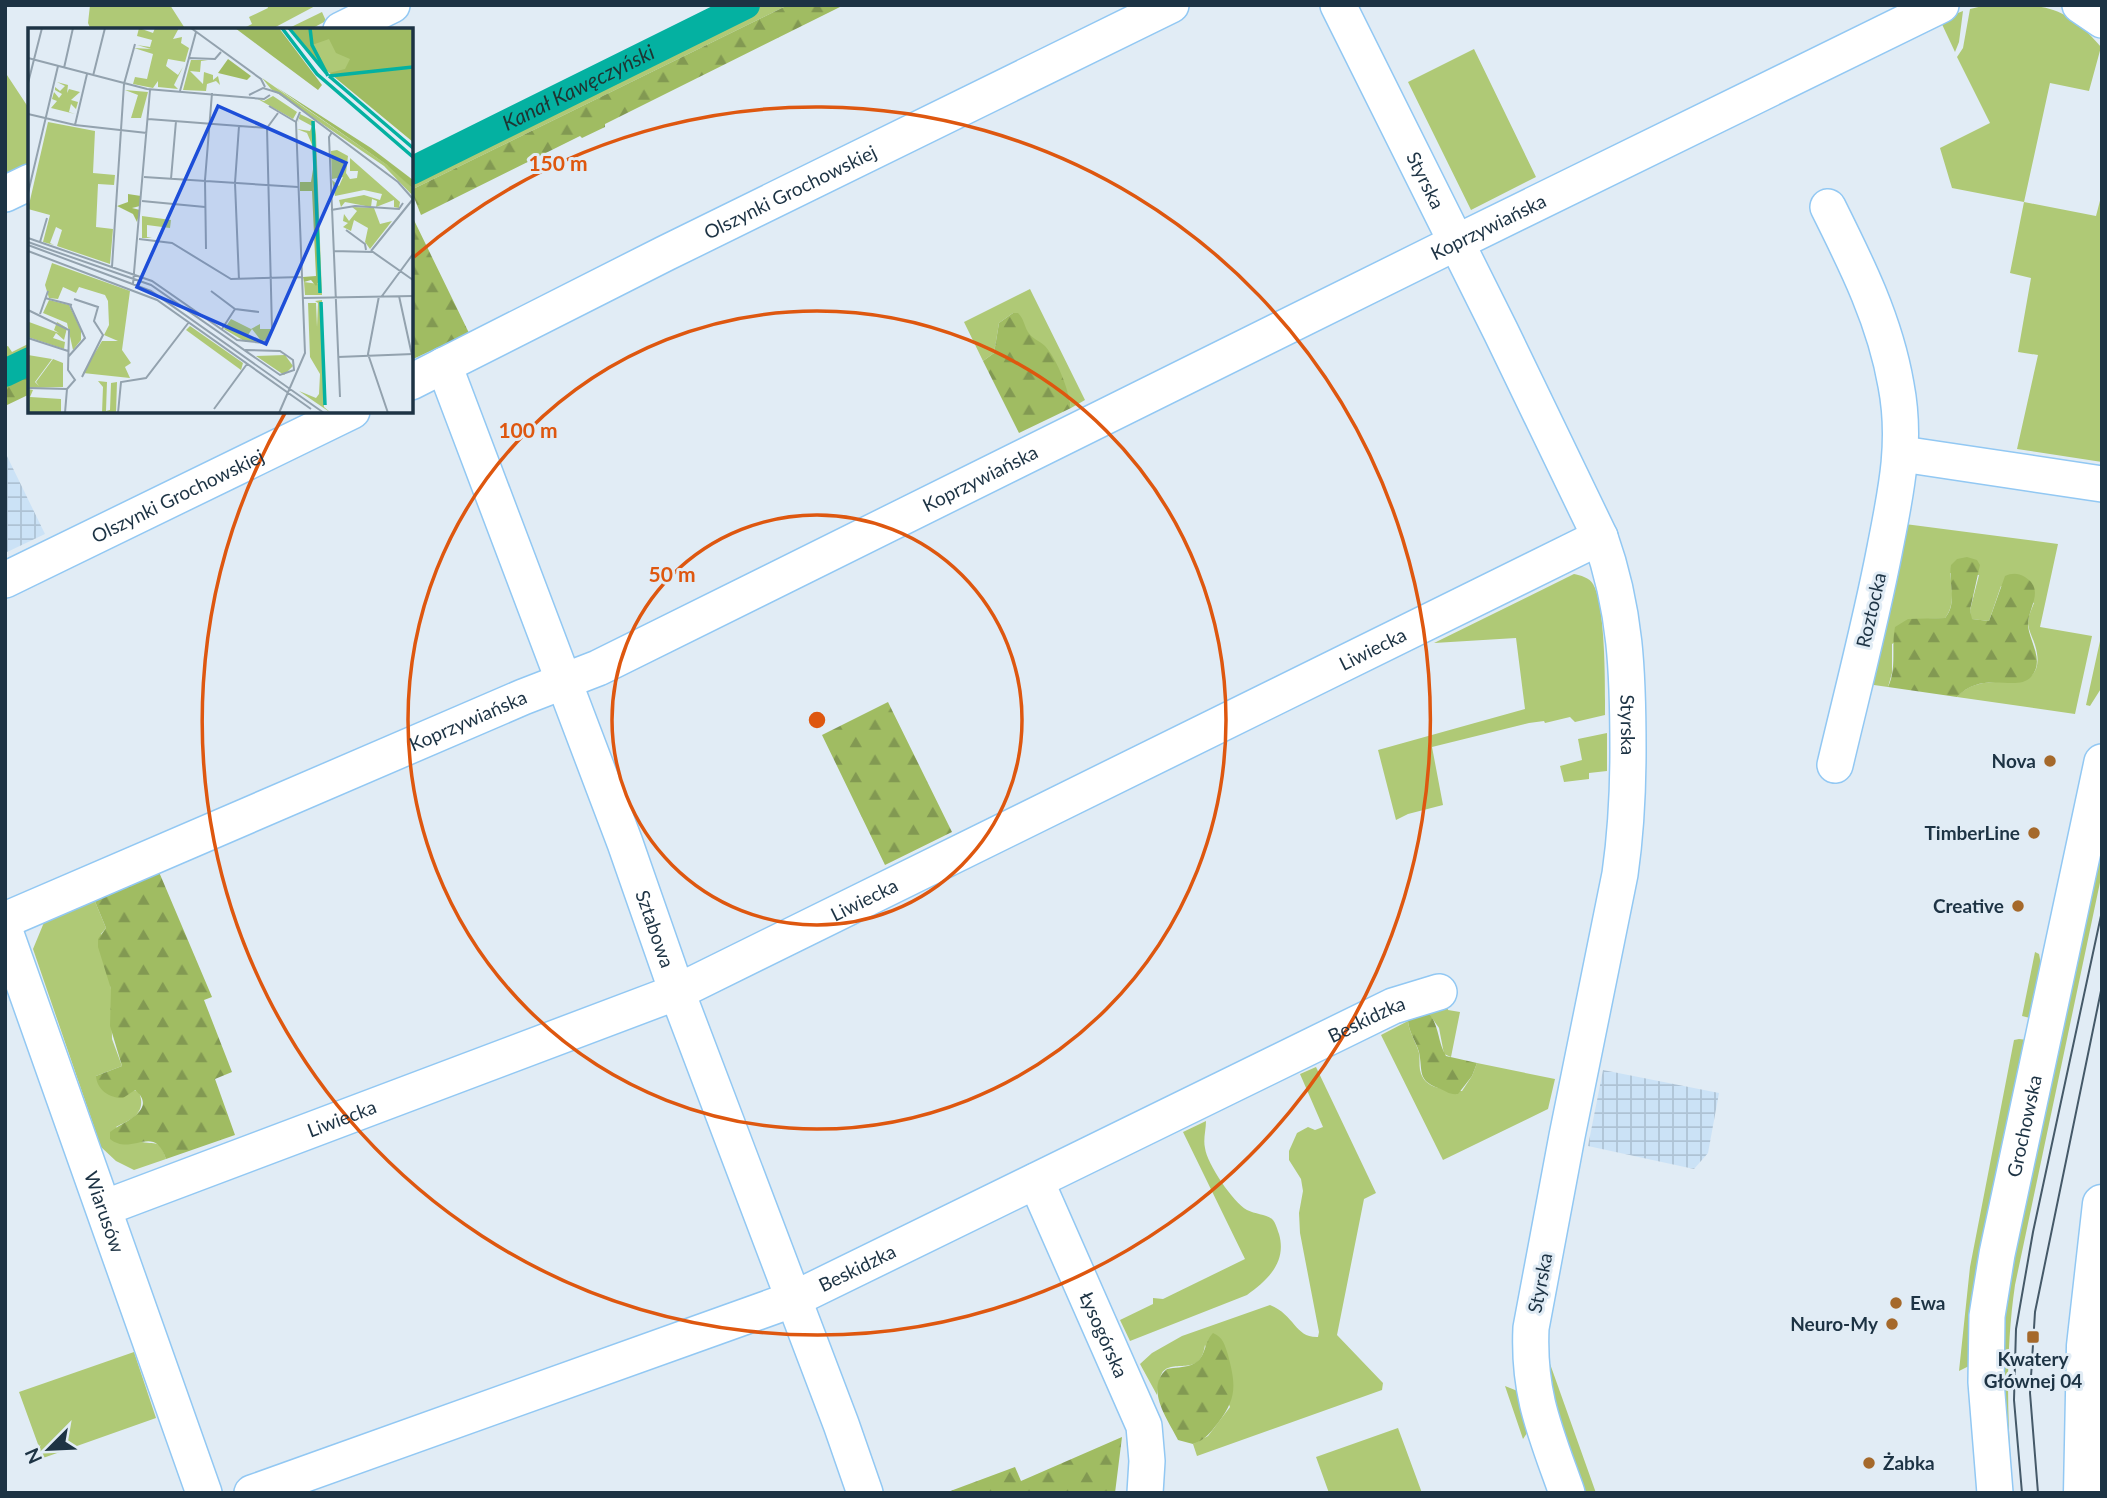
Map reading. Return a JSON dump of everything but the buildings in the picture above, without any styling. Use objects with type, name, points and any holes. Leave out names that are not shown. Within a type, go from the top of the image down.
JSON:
[{"type":"main road","points":[[2083,1493],[2087,1346],[2102,1204]]},
{"type":"street","points":[[345,28],[392,5]]},
{"type":"street","name":"Olszynki Grochowskiej","points":[[413,381],[666,253],[1171,5]]},
{"type":"street","name":"Styrska","points":[[1338,5],[1600,537],[1611,566],[1622,618],[1628,727],[1626,833],[1531,1328],[1530,1350],[1535,1401],[1567,1493]]},
{"type":"street","name":"Koprzywiańska","points":[[5,920],[598,667],[1941,5]]},
{"type":"street","points":[[2080,5],[2102,20]]},
{"type":"street","points":[[5,194],[28,183]]},
{"type":"street","name":"Roztocka","points":[[1828,207],[1854,259],[1883,333],[1897,386],[1902,454],[1880,573],[1835,765]]},
{"type":"street","name":"Sztabowa","points":[[444,365],[865,1493]]},
{"type":"street","name":"Olszynki Grochowskiej","points":[[5,580],[348,413]]},
{"type":"street","points":[[1902,454],[2102,484]]},
{"type":"street","name":"Liwiecka","points":[[104,1208],[677,992],[1600,537]]},
{"type":"street","name":"Grochowska","points":[[1995,1493],[1987,1421],[1987,1316],[2000,1241],[2102,762]]},
{"type":"street","name":"Wiarusów","points":[[5,931],[204,1493]]},
{"type":"street","name":"Beskidzka","points":[[252,1493],[794,1299],[1393,1006],[1439,992]]},
{"type":"street","name":"Łysogórska","points":[[1036,1181],[1144,1426],[1147,1461],[1145,1493]]},
{"type":"shaded area","points":[[5,452],[45,534],[5,553]]},
{"type":"shaded area","points":[[1603,1070],[1719,1093],[1708,1153],[1694,1169],[1588,1146]]},
{"type":"green space","points":[[90,5],[170,5],[185,28],[90,28],[88,23]]},
{"type":"green space","points":[[267,5],[317,5],[274,28],[244,28],[252,24],[249,17],[268,8]]},
{"type":"green space","points":[[722,5],[788,5],[413,189],[413,157],[473,130]]},
{"type":"green space","points":[[788,5],[844,5],[605,124],[605,127],[582,138],[580,136],[421,215],[413,189]]},
{"type":"green space","points":[[1987,5],[2023,5],[2050,9],[2075,21],[2101,47],[2089,91],[2050,83],[2024,202],[1952,188],[1940,148],[1990,123],[1957,57],[1963,48],[1970,9]]},
{"type":"green space","points":[[1963,11],[1959,42],[1955,52],[1940,20]]},
{"type":"green space","points":[[322,12],[326,21],[313,28],[289,28]]},
{"type":"green space","points":[[1474,49],[1536,177],[1471,210],[1408,82]]},
{"type":"green space","points":[[5,72],[28,107],[28,169],[5,180]]},
{"type":"green space","points":[[2102,193],[2102,462],[2017,449],[2038,355],[2018,352],[2031,278],[2010,273],[2024,202],[2096,216]]},
{"type":"green space","points":[[413,218],[469,333],[413,359]]},
{"type":"green space","points":[[1030,289],[1085,400],[1071,408],[1060,377],[1013,313],[999,323],[994,353],[983,361],[964,322]]},
{"type":"green space","points":[[1013,313],[1018,313],[1029,334],[1045,346],[1054,359],[1065,384],[1071,408],[1019,433],[983,361],[994,353],[999,323]]},
{"type":"green space","points":[[28,344],[28,368],[5,380],[5,347],[8,346],[12,352]]},
{"type":"green space","points":[[28,368],[28,395],[5,406],[5,380]]},
{"type":"green space","points":[[1905,524],[2058,544],[2040,627],[2092,636],[2075,714],[1957,697],[1968,688],[1979,684],[2015,682],[2029,678],[2038,662],[2028,624],[2034,603],[2001,586],[1989,621],[1971,619],[1970,610],[1979,575],[1950,573],[1952,602],[1945,618],[1928,619],[1892,644],[1892,673],[1888,687],[1867,684]]},
{"type":"green space","points":[[1967,557],[1977,560],[1980,565],[1970,610],[1972,619],[1989,621],[2005,576],[2017,574],[2031,582],[2035,594],[2028,626],[2037,658],[2035,671],[2025,681],[1977,684],[1957,697],[1888,687],[1892,673],[1895,627],[1908,619],[1945,618],[1952,599],[1951,565],[1957,559]]},
{"type":"green space","points":[[1574,574],[1590,580],[1597,595],[1604,648],[1605,715],[1575,722],[1570,717],[1545,723],[1529,723],[1432,747],[1443,805],[1396,820],[1378,750],[1525,709],[1516,638],[1434,643]]},
{"type":"green space","points":[[2102,632],[2102,687],[2090,706],[2086,705]]},
{"type":"green space","points":[[888,702],[952,832],[885,865],[822,735]]},
{"type":"green space","points":[[1607,733],[1607,771],[1589,773],[1589,779],[1564,782],[1560,766],[1582,760],[1578,739]]},
{"type":"green space","points":[[2102,821],[2102,873],[2015,1285],[2008,1376],[2011,1468],[2003,1468],[1998,1337]]},
{"type":"green space","points":[[159,872],[212,997],[204,1000],[232,1072],[215,1079],[235,1135],[166,1159],[161,1148],[155,1143],[149,1141],[126,1145],[110,1139],[110,1132],[136,1115],[143,1104],[135,1090],[123,1098],[109,1095],[101,1089],[96,1076],[122,1066],[110,1026],[111,989],[98,947],[98,939],[106,928],[94,899]]},
{"type":"green space","points":[[94,899],[106,928],[101,934],[111,989],[112,1039],[122,1066],[96,1076],[139,1092],[141,1105],[137,1114],[116,1127],[139,1141],[158,1144],[166,1159],[134,1170],[116,1161],[101,1147],[33,949],[45,920]]},
{"type":"green space","points":[[2035,952],[2039,954],[2044,980],[2034,1019],[2022,1016]]},
{"type":"green space","points":[[1446,1001],[1448,1010],[1460,1012],[1451,1057],[1444,1054],[1439,1028],[1427,1011]]},
{"type":"green space","points":[[1427,1011],[1434,1022],[1446,1056],[1477,1063],[1472,1076],[1458,1094],[1431,1085],[1422,1074],[1419,1052],[1408,1021]]},
{"type":"green space","points":[[1408,1021],[1419,1053],[1422,1077],[1431,1085],[1462,1091],[1477,1063],[1555,1079],[1548,1109],[1443,1160],[1381,1035]]},
{"type":"green space","points":[[2014,1040],[2028,1040],[1969,1366],[1959,1371],[1970,1267]]},
{"type":"green space","points":[[1316,1067],[1376,1193],[1364,1199],[1337,1335],[1383,1383],[1382,1390],[1197,1456],[1193,1444],[1208,1436],[1230,1407],[1205,1345],[1202,1355],[1192,1365],[1173,1367],[1162,1373],[1157,1395],[1140,1364],[1152,1353],[1182,1336],[1270,1305],[1285,1314],[1304,1334],[1318,1337],[1300,1233],[1299,1213],[1303,1191],[1301,1179],[1289,1160],[1289,1151],[1297,1133],[1308,1127],[1315,1130],[1323,1127],[1300,1074]]},
{"type":"green space","points":[[1206,1121],[1204,1145],[1215,1173],[1241,1206],[1272,1219],[1281,1244],[1278,1262],[1262,1283],[1247,1295],[1130,1341],[1120,1320],[1153,1304],[1153,1298],[1163,1299],[1245,1259],[1183,1132]]},
{"type":"green space","points":[[1213,1333],[1221,1339],[1226,1348],[1233,1383],[1232,1398],[1210,1433],[1193,1444],[1178,1440],[1160,1404],[1158,1385],[1160,1377],[1167,1369],[1188,1366],[1200,1359]]},
{"type":"green space","points":[[134,1352],[156,1418],[43,1458],[19,1392]]},
{"type":"green space","points":[[1549,1361],[1596,1493],[1586,1493],[1556,1408]]},
{"type":"green space","points":[[1505,1386],[1520,1392],[1533,1424],[1523,1439]]},
{"type":"green space","points":[[1398,1428],[1422,1493],[1329,1493],[1316,1457]]},
{"type":"green space","points":[[1122,1437],[1115,1493],[945,1493],[1015,1467],[1021,1481]]},
{"type":"waterway","name":"Kanał Kawęczyński","points":[[413,170],[746,5]]},
{"type":"waterway","name":"Kanał Kawęczyński","points":[[5,373],[28,362]]},
{"type":"tram line","points":[[2022,1493],[2014,1400],[2016,1329],[2033,1232],[2102,911]]},
{"type":"tram line","points":[[2038,1493],[2030,1393],[2035,1312],[2102,986]]},
{"type":"place","name":"Nova","points":[[2050,761]]},
{"type":"place","name":"TimberLine","points":[[2034,833]]},
{"type":"place","name":"Creative","points":[[2018,906]]},
{"type":"place","name":"Ewa","points":[[1896,1303]]},
{"type":"place","name":"Neuro-My","points":[[1892,1324]]},
{"type":"place","name":"Kwatery Głównej 04","points":[[2033,1337]]},
{"type":"place","name":"Żabka","points":[[1869,1463]]}]
